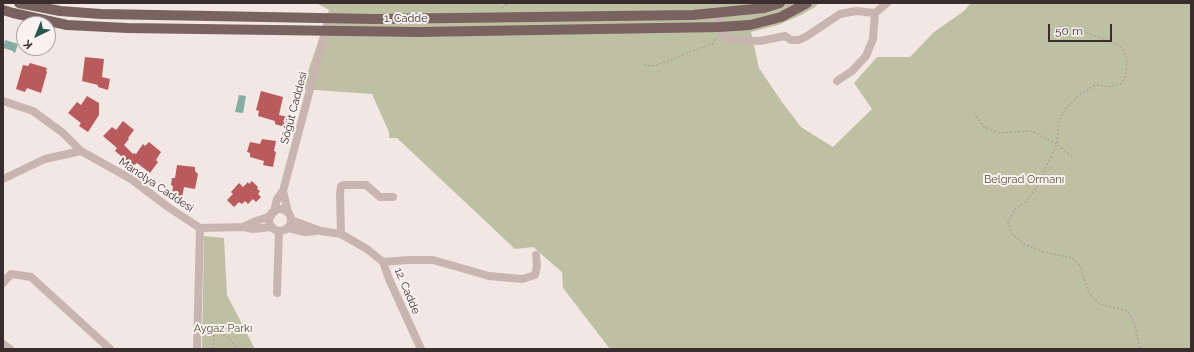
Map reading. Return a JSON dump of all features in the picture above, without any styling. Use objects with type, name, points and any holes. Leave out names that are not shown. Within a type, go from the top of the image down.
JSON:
[{"type":"main road","name":"1. Cadde","points":[[19,3],[60,11],[101,14],[329,18],[613,17],[717,13],[764,8],[780,3]]},
{"type":"main road","name":"1. Cadde","points":[[3,10],[67,25],[127,28],[418,32],[722,31],[781,17],[807,3]]},
{"type":"street","points":[[837,81],[852,71],[866,56],[873,39],[876,13],[887,3]]},
{"type":"street","points":[[717,13],[722,31],[732,40],[760,41],[785,36],[792,40],[799,40],[840,14],[856,11],[876,13]]},
{"type":"street","name":"Söğüt Caddesi","points":[[272,214],[277,199],[283,191],[329,18]]},
{"type":"street","name":"Manolya Caddesi","points":[[3,101],[33,111],[63,133],[81,151],[131,179],[168,207],[200,228]]},
{"type":"street","points":[[3,179],[45,159],[81,151]]},
{"type":"street","points":[[341,234],[341,186],[366,185],[380,197],[393,197]]},
{"type":"street","points":[[283,191],[289,216],[288,228]]},
{"type":"street","points":[[243,227],[279,210],[320,231]]},
{"type":"street","points":[[272,214],[270,222],[275,229],[277,293]]},
{"type":"street","points":[[197,349],[200,228],[288,228],[304,232],[320,231]]},
{"type":"street","name":"12. Cadde","points":[[320,231],[341,234],[367,249],[383,262],[392,286],[421,349]]},
{"type":"street","points":[[383,262],[433,260],[489,276],[522,279],[535,275],[537,266],[536,255]]},
{"type":"street","points":[[3,283],[11,274],[31,277],[110,349]]},
{"type":"street","points":[[3,344],[10,349]]},
{"type":"path","points":[[501,8],[509,3]]},
{"type":"path","points":[[644,65],[658,65],[714,43],[714,38],[722,31]]},
{"type":"path","points":[[1083,31],[1119,44],[1127,60],[1126,75],[1121,84],[1110,87],[1095,85],[1080,94],[1066,108],[1059,121],[1057,144],[1036,188],[1026,202],[1015,209],[1008,223],[1012,234],[1024,244],[1044,252],[1072,258],[1079,264],[1089,293],[1099,304],[1127,311],[1134,321],[1140,349]]},
{"type":"path","points":[[974,113],[984,127],[999,133],[1031,130],[1057,144],[1074,158]]},
{"type":"path","points":[[197,329],[214,329],[230,339],[237,349]]},
{"type":"path","points":[[213,349],[214,329]]},
{"type":"green space","name":"Belgrad Ormanı","points":[[316,3],[819,3],[801,15],[778,25],[751,32],[759,68],[782,102],[801,127],[833,147],[872,109],[854,83],[877,57],[910,57],[934,32],[964,11],[971,3],[1191,3],[1191,349],[610,349],[563,288],[562,272],[533,247],[515,249],[397,138],[389,138],[389,132],[372,94],[302,89],[329,10]]},
{"type":"green space","name":"Aygaz Parkı","points":[[204,236],[224,238],[227,295],[255,349],[202,349]]},
{"type":"water","points":[[5,40],[16,43],[15,53],[3,48]]},
{"type":"water","points":[[239,95],[246,96],[243,113],[235,112]]},
{"type":"building","points":[[85,57],[104,59],[102,77],[110,79],[108,90],[98,87],[98,85],[82,81]]},
{"type":"building","points":[[30,63],[47,68],[41,93],[27,88],[25,92],[16,89],[23,65],[28,66]]},
{"type":"building","points":[[261,91],[283,97],[279,115],[288,117],[285,127],[275,124],[275,121],[258,116],[259,111],[256,110]]},
{"type":"building","points":[[87,96],[99,103],[99,115],[88,132],[79,126],[81,123],[68,113],[77,102],[81,105]]},
{"type":"building","points":[[123,121],[134,130],[124,145],[133,154],[136,154],[143,144],[145,146],[149,142],[161,152],[156,160],[158,162],[150,173],[137,163],[133,166],[115,151],[117,148],[103,136],[112,127],[116,130]]},
{"type":"building","points":[[262,139],[276,141],[274,151],[276,152],[273,167],[263,165],[264,161],[250,157],[250,153],[247,152],[250,142],[260,144]]},
{"type":"building","points":[[177,165],[195,167],[195,171],[198,174],[195,189],[184,187],[182,198],[172,195],[172,178],[175,178]]},
{"type":"building","points":[[252,181],[258,187],[257,189],[260,191],[258,194],[261,197],[256,202],[253,199],[248,204],[245,201],[242,204],[239,202],[234,207],[227,200],[233,194],[231,192],[239,183],[243,187],[248,182],[249,184]]}]
